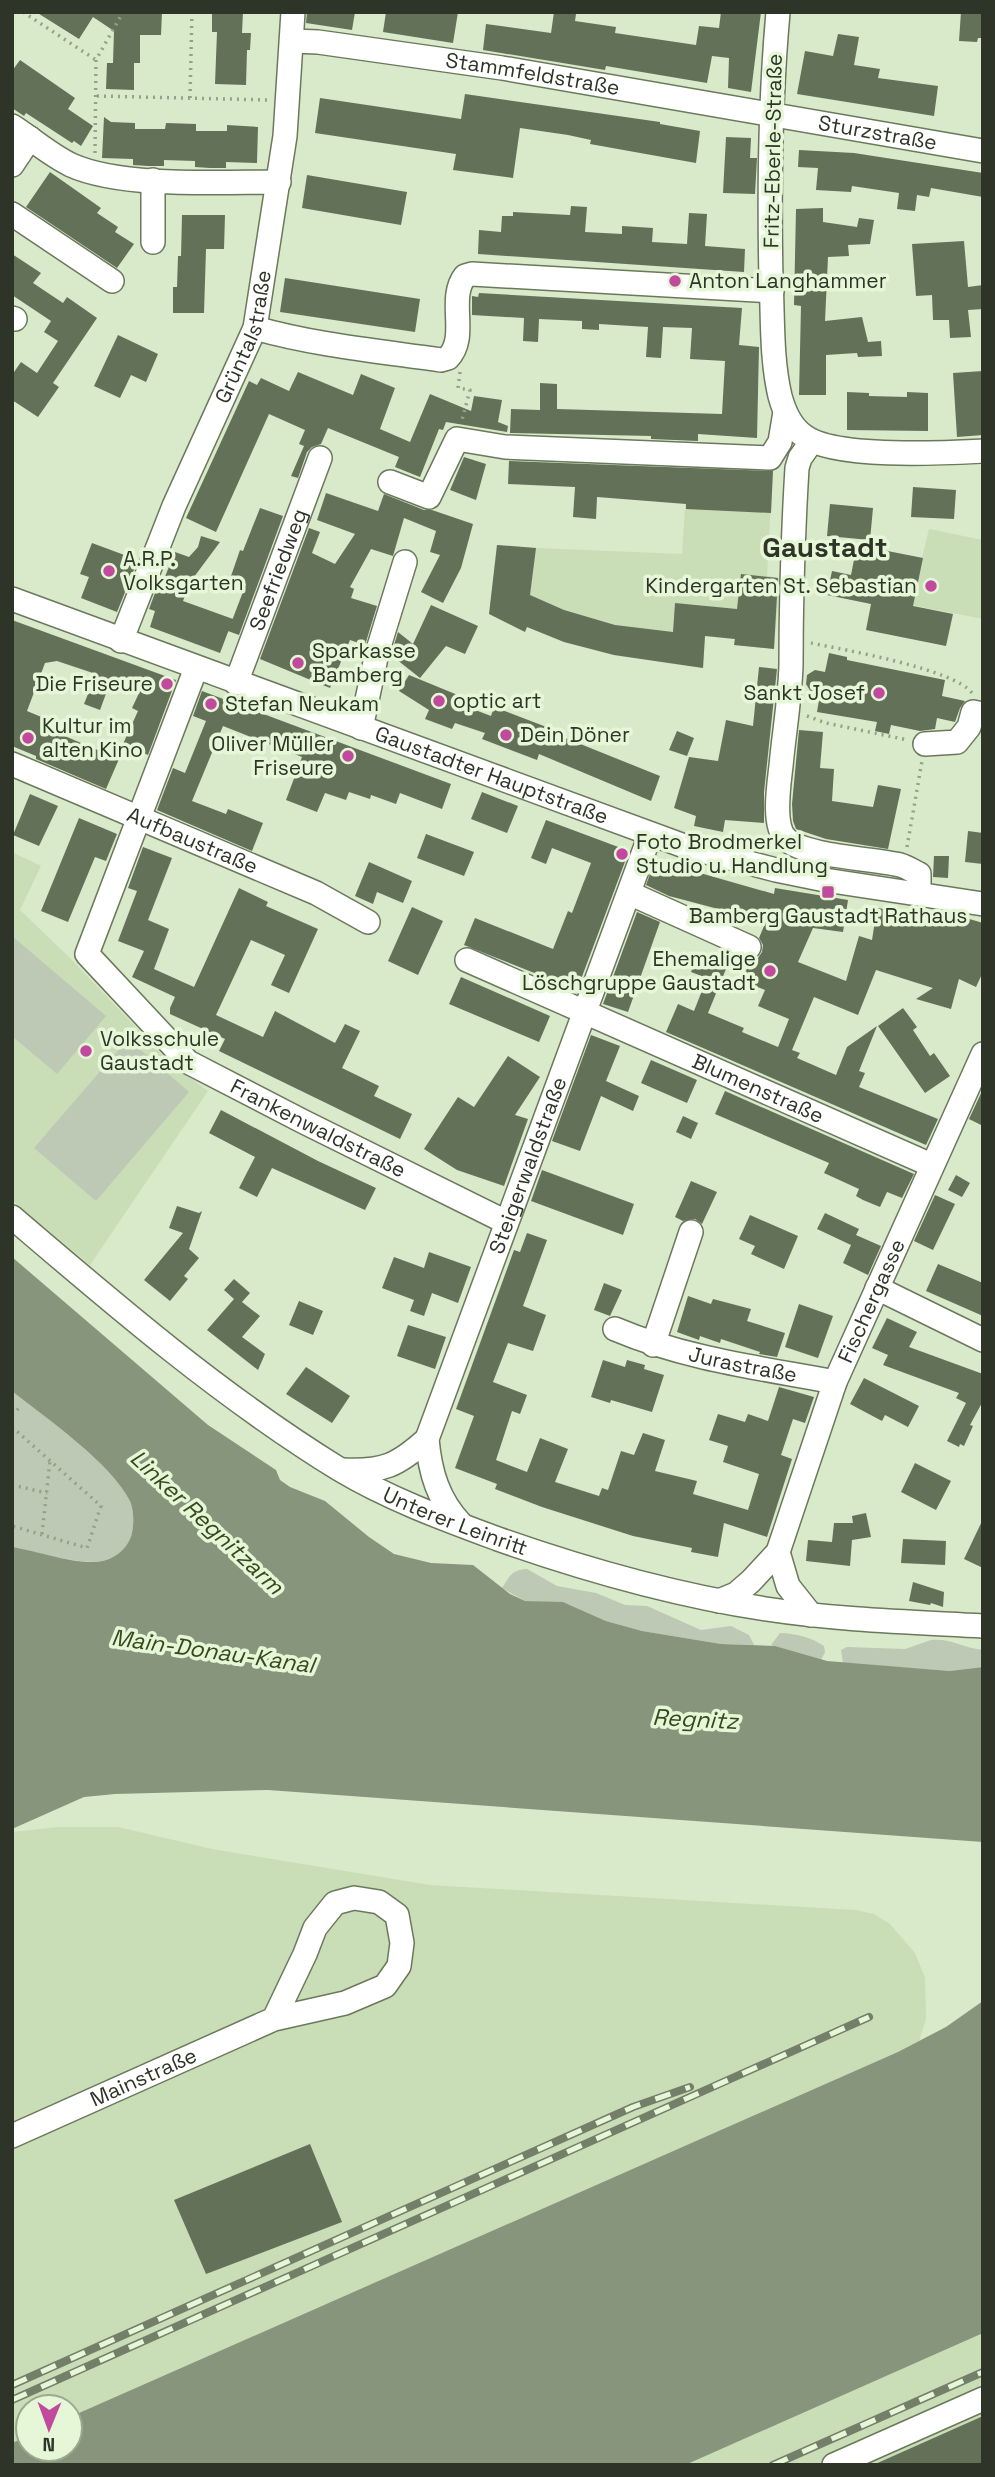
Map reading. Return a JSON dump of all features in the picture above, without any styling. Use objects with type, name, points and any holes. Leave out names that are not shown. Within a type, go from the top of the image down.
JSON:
[{"type":"street","name":"Grüntalstraße","points":[[121,641],[174,506],[255,328],[288,101],[293,12]]},
{"type":"street","name":"Fritz-Eberle-Straße","points":[[778,12],[772,116],[770,226],[777,382],[785,412],[806,450]]},
{"type":"street","name":"Stammfeldstraße","points":[[293,41],[318,42],[502,68],[772,116]]},
{"type":"street","name":"Sturzstraße","points":[[772,116],[983,151]]},
{"type":"street","points":[[12,165],[21,132],[71,164],[122,178],[278,182]]},
{"type":"street","points":[[152,242],[153,180]]},
{"type":"street","points":[[12,214],[112,281]]},
{"type":"street","points":[[255,328],[326,344],[441,360],[448,358],[456,348],[459,286],[465,276],[472,274],[772,291]]},
{"type":"street","points":[[770,458],[780,442],[785,412]]},
{"type":"street","points":[[390,482],[429,497],[457,439],[505,447],[770,458],[806,450],[834,448],[902,453],[983,451]]},
{"type":"street","points":[[806,450],[792,559],[789,640],[791,666],[777,804],[781,831],[786,840],[823,853],[903,866],[919,874],[919,893]]},
{"type":"street","name":"Seefriedweg","points":[[236,683],[320,458]]},
{"type":"street","points":[[360,728],[377,653],[405,562]]},
{"type":"street","name":"Gaustadter Hauptstraße","points":[[12,599],[650,835],[779,871],[983,904]]},
{"type":"street","points":[[139,818],[196,668]]},
{"type":"street","points":[[925,744],[957,742],[978,713]]},
{"type":"street","name":"Aufbaustraße","points":[[12,764],[316,893],[368,922]]},
{"type":"street","name":"Frankenwaldstraße","points":[[139,818],[87,954],[188,1062],[506,1222]]},
{"type":"street","name":"Steigerwaldstraße","points":[[340,1470],[362,1471],[391,1465],[402,1461],[427,1439],[506,1222],[587,1013],[650,835]]},
{"type":"street","points":[[629,893],[749,947]]},
{"type":"street","points":[[467,960],[587,1013]]},
{"type":"street","name":"Blumenstraße","points":[[587,1013],[931,1165]]},
{"type":"street","name":"Fischergasse","points":[[719,1601],[736,1594],[778,1552],[835,1382],[983,1054]]},
{"type":"street","name":"Unterer Leinritt","points":[[12,1217],[122,1310],[223,1389],[340,1470],[396,1499],[578,1567],[645,1586],[811,1615],[983,1626]]},
{"type":"street","points":[[653,1345],[691,1232]]},
{"type":"street","points":[[877,1288],[983,1340]]},
{"type":"street","name":"Jurastraße","points":[[615,1329],[653,1345],[752,1368],[835,1382]]},
{"type":"street","points":[[427,1439],[429,1461],[442,1498],[463,1526]]},
{"type":"street","points":[[778,1552],[788,1586],[811,1615]]},
{"type":"street","name":"Mainstraße","points":[[12,2136],[274,2019],[345,2003],[385,1986],[399,1966],[402,1943],[397,1915],[379,1902],[354,1898],[335,1903],[315,1928],[274,2019]]},
{"type":"street","points":[[834,2465],[983,2399]]},
{"type":"path","points":[[23,12],[96,60]]},
{"type":"path","points":[[95,140],[96,60],[123,12]]},
{"type":"path","points":[[190,98],[192,12]]},
{"type":"path","points":[[97,96],[288,101]]},
{"type":"path","points":[[457,439],[470,390],[458,388],[460,372]]},
{"type":"path","points":[[789,640],[843,649],[945,675],[967,686],[975,697],[978,713]]},
{"type":"path","points":[[787,709],[826,723],[925,744],[911,826]]},
{"type":"path","points":[[12,1415],[20,1407]]},
{"type":"path","points":[[12,1427],[101,1506],[87,1548],[12,1526]]},
{"type":"path","points":[[42,1534],[50,1461]]},
{"type":"path","points":[[12,1485],[47,1493]]},
{"type":"shaded area","points":[[688,463],[773,466],[767,576],[780,578],[774,649],[734,645],[734,639],[705,636],[703,668],[673,664],[613,655],[564,642],[490,608],[497,545],[682,554]]},
{"type":"shaded area","name":"Kindergarten St. Sebastian","points":[[929,529],[983,540],[983,619],[876,598],[881,574],[852,568],[857,545],[922,558]]},
{"type":"shaded area","name":"Volksschule Gaustadt","points":[[12,852],[41,866],[20,910],[170,1063],[208,1091],[90,1265],[12,1200]]},
{"type":"shaded area","points":[[12,936],[106,1016],[57,1074],[12,1036]]},
{"type":"shaded area","points":[[128,1039],[189,1092],[96,1201],[34,1148]]},
{"type":"shaded area","points":[[12,1391],[93,1456],[121,1486],[130,1501],[133,1529],[125,1547],[113,1557],[103,1561],[82,1561],[12,1547]]},
{"type":"shaded area","points":[[527,1569],[557,1586],[596,1593],[625,1605],[647,1606],[701,1630],[731,1626],[749,1635],[754,1645],[721,1644],[642,1631],[606,1621],[568,1604],[525,1601],[502,1588],[514,1572]]},
{"type":"shaded area","points":[[780,1633],[803,1636],[824,1646],[825,1652],[821,1660],[771,1645]]},
{"type":"shaded area","points":[[931,1640],[944,1640],[983,1650],[983,1667],[951,1671],[843,1663],[841,1650],[847,1647],[905,1649]]},
{"type":"shaded area","points":[[59,1827],[118,1827],[212,1849],[430,1885],[855,1910],[874,1914],[890,1924],[915,1953],[925,1978],[926,2019],[919,2041],[946,2027],[983,2001],[983,2465],[12,2465],[12,1832]]},
{"type":"water","points":[[12,1257],[208,1425],[276,1470],[280,1480],[290,1487],[325,1501],[394,1554],[431,1563],[473,1565],[510,1594],[525,1601],[563,1602],[606,1621],[642,1631],[721,1644],[775,1646],[827,1661],[950,1671],[983,1667],[983,1842],[268,1790],[84,1797],[12,1829],[12,1547],[70,1560],[108,1560],[125,1547],[133,1529],[133,1521],[130,1501],[108,1471],[77,1442],[12,1391]]},
{"type":"water","points":[[983,2001],[983,2333],[685,2465],[12,2465],[14,2442],[14,2463],[84,2463],[84,2411],[898,2052],[946,2027]]},
{"type":"building","points":[[36,12],[162,12],[161,35],[140,35],[140,63],[134,63],[134,90],[106,89],[107,63],[113,63],[114,31],[93,17],[79,39]]},
{"type":"building","points":[[212,12],[243,12],[242,33],[251,33],[250,50],[247,50],[246,85],[215,84],[217,32],[212,32]]},
{"type":"building","points":[[307,12],[355,12],[352,30],[306,23]]},
{"type":"building","points":[[386,12],[458,12],[453,43],[383,32]]},
{"type":"building","points":[[554,12],[576,14],[575,21],[616,27],[615,33],[696,45],[699,26],[719,28],[721,12],[761,12],[751,92],[728,88],[729,58],[712,56],[707,83],[483,50],[486,24],[551,33]]},
{"type":"building","points":[[961,12],[983,12],[983,38],[978,38],[977,42],[959,41]]},
{"type":"building","points":[[838,34],[859,37],[854,65],[880,69],[878,78],[938,86],[934,116],[797,94],[805,51],[833,56]]},
{"type":"building","points":[[20,60],[75,98],[68,109],[93,126],[81,146],[26,113],[24,116],[12,108],[12,71]]},
{"type":"building","points":[[465,94],[660,122],[700,131],[696,163],[590,144],[591,140],[568,135],[520,128],[513,178],[453,170],[456,154],[315,133],[320,98],[461,119]]},
{"type":"building","points":[[104,117],[111,122],[135,123],[135,129],[165,129],[166,123],[196,124],[196,131],[227,131],[227,125],[258,127],[257,163],[226,162],[226,168],[210,168],[195,167],[195,161],[164,160],[164,166],[148,166],[133,165],[133,159],[102,158]]},
{"type":"building","points":[[726,137],[751,138],[750,158],[757,158],[755,194],[723,193]]},
{"type":"building","points":[[799,150],[854,153],[983,173],[983,197],[931,188],[929,197],[917,195],[915,211],[897,209],[899,193],[852,186],[851,192],[816,190],[818,168],[798,167]]},
{"type":"building","points":[[50,172],[101,208],[97,213],[118,227],[115,232],[134,244],[117,268],[26,207]]},
{"type":"building","points":[[307,175],[407,192],[401,225],[302,208]]},
{"type":"building","points":[[571,206],[587,207],[585,232],[622,234],[622,226],[653,228],[652,242],[687,244],[689,213],[707,214],[705,246],[745,249],[744,272],[478,254],[479,230],[501,232],[502,216],[513,216],[513,212],[570,215]]},
{"type":"building","points":[[823,208],[823,222],[857,227],[859,218],[874,220],[870,244],[848,245],[849,256],[828,257],[825,321],[862,317],[868,342],[881,341],[882,356],[858,357],[857,353],[826,355],[826,395],[799,395],[801,306],[794,305],[796,209]]},
{"type":"building","points":[[182,215],[225,215],[224,249],[206,249],[204,313],[173,313],[173,287],[177,287],[178,256],[181,256]]},
{"type":"building","points":[[964,241],[968,287],[983,285],[983,309],[968,310],[971,337],[950,338],[949,320],[933,320],[932,295],[916,296],[912,244]]},
{"type":"building","points":[[12,254],[41,273],[33,283],[63,303],[67,297],[97,318],[53,383],[59,387],[38,417],[12,400],[12,375],[21,362],[37,373],[58,341],[44,332],[51,321],[12,295]]},
{"type":"building","points":[[285,278],[420,299],[415,332],[280,312]]},
{"type":"building","points":[[479,293],[742,308],[739,345],[759,347],[757,438],[698,434],[698,441],[651,439],[651,436],[510,433],[511,409],[540,410],[540,383],[557,384],[557,409],[722,414],[725,361],[690,359],[692,328],[663,327],[661,358],[646,357],[648,327],[599,324],[599,330],[582,329],[582,321],[539,319],[538,342],[523,341],[524,318],[472,315],[472,296],[478,297]]},
{"type":"building","points":[[118,335],[158,354],[146,382],[131,375],[120,398],[94,386]]},
{"type":"building","points":[[983,371],[983,435],[957,437],[953,373]]},
{"type":"building","points":[[298,372],[353,395],[361,374],[395,388],[380,429],[410,442],[430,394],[471,411],[474,396],[502,400],[498,422],[508,426],[507,432],[446,422],[443,430],[439,429],[420,477],[395,467],[399,457],[328,428],[321,444],[307,452],[298,478],[291,476],[304,446],[299,444],[305,430],[269,414],[216,532],[186,518],[249,381],[257,385],[261,378],[289,391]]},
{"type":"building","points":[[847,392],[869,393],[869,396],[907,397],[907,392],[928,393],[928,431],[847,430]]},
{"type":"building","points":[[464,457],[486,464],[476,500],[450,490]]},
{"type":"building","points":[[509,461],[773,471],[771,513],[686,509],[686,504],[597,497],[596,519],[573,517],[575,487],[508,484]]},
{"type":"building","points":[[913,487],[956,490],[954,519],[911,517]]},
{"type":"building","points":[[326,493],[378,511],[384,494],[424,510],[432,510],[473,524],[461,568],[443,603],[421,592],[440,555],[430,552],[436,531],[404,518],[393,556],[371,549],[350,587],[354,589],[351,598],[377,606],[365,645],[350,640],[330,688],[260,659],[309,528],[320,532],[312,553],[335,564],[355,534],[317,520]]},
{"type":"building","points":[[830,504],[873,508],[870,540],[827,536]]},
{"type":"building","points":[[260,508],[283,516],[239,635],[228,631],[246,584],[230,579]]},
{"type":"building","points":[[201,536],[220,542],[191,581],[183,601],[233,619],[220,653],[150,627],[155,611],[149,609],[161,577],[164,579],[175,552],[189,557],[198,547]]},
{"type":"building","points":[[92,543],[138,560],[117,612],[81,598],[89,577],[80,574]]},
{"type":"building","points":[[497,545],[536,548],[530,595],[564,610],[615,625],[673,632],[675,603],[737,609],[741,574],[778,578],[774,649],[734,645],[735,639],[705,636],[703,668],[614,655],[564,642],[527,627],[525,632],[489,614]]},
{"type":"building","points":[[857,545],[923,558],[913,606],[953,614],[946,646],[866,630],[871,604],[827,595],[832,571],[851,575]]},
{"type":"building","points":[[431,605],[478,626],[465,654],[446,646],[420,678],[391,655],[398,632],[413,644]]},
{"type":"building","points":[[12,620],[176,680],[148,755],[123,744],[138,711],[132,708],[140,691],[111,680],[100,710],[84,704],[96,674],[57,661],[45,663],[27,711],[51,721],[48,729],[119,759],[106,789],[12,746]]},
{"type":"building","name":"Sankt Josef","points":[[829,653],[847,657],[847,660],[945,680],[942,696],[965,701],[955,722],[937,718],[935,729],[920,731],[891,725],[889,734],[875,731],[877,722],[817,712],[820,694],[811,692],[806,684],[807,675],[815,670],[825,672]]},
{"type":"building","points":[[759,667],[777,669],[764,792],[764,823],[725,820],[723,832],[694,826],[696,816],[674,808],[689,757],[718,761],[726,720],[753,726]]},
{"type":"building","points":[[409,675],[465,698],[462,705],[491,716],[494,707],[660,776],[651,801],[539,754],[537,760],[482,739],[485,733],[455,723],[452,729],[425,719],[429,710],[399,691]]},
{"type":"building","points":[[202,691],[451,784],[442,809],[400,793],[396,804],[371,795],[370,799],[349,792],[346,800],[325,793],[317,812],[286,800],[302,757],[223,726],[192,801],[226,814],[228,809],[263,823],[252,851],[157,810],[173,768],[185,773],[206,721],[193,716]]},
{"type":"building","points":[[799,730],[823,732],[820,768],[834,769],[832,801],[873,807],[878,785],[901,789],[888,849],[826,839],[796,829],[792,804]]},
{"type":"building","points":[[677,731],[694,738],[687,756],[669,750]]},
{"type":"building","points":[[482,792],[518,806],[507,833],[471,819]]},
{"type":"building","points":[[30,794],[58,806],[39,846],[13,835]]},
{"type":"building","points":[[79,818],[117,834],[106,861],[95,857],[68,922],[41,911]]},
{"type":"building","points":[[546,820],[629,851],[577,990],[464,945],[475,918],[553,949],[568,911],[572,913],[591,863],[552,848],[546,864],[531,858]]},
{"type":"building","points":[[968,831],[983,833],[983,864],[965,862]]},
{"type":"building","points":[[426,834],[474,852],[464,876],[417,858]]},
{"type":"building","points":[[143,847],[172,858],[148,920],[169,929],[154,969],[194,987],[239,888],[268,902],[266,906],[318,929],[289,993],[271,985],[285,955],[251,940],[216,1015],[263,1037],[275,1011],[335,1043],[345,1024],[360,1031],[342,1068],[379,1086],[374,1096],[412,1114],[400,1139],[219,1051],[225,1039],[170,1014],[175,997],[132,977],[144,951],[118,941],[137,891],[128,888]]},
{"type":"building","points":[[934,856],[949,856],[948,878],[933,877]]},
{"type":"building","points":[[658,861],[774,894],[775,888],[848,900],[843,932],[813,928],[798,962],[846,981],[859,936],[872,940],[877,908],[920,914],[920,911],[949,913],[983,923],[983,972],[976,987],[959,979],[951,1009],[916,999],[933,988],[876,970],[858,1015],[814,997],[792,1050],[800,1053],[797,1058],[836,1075],[847,1047],[877,1026],[859,1071],[865,1073],[859,1087],[938,1119],[926,1145],[666,1032],[678,1004],[694,1011],[707,978],[691,972],[697,958],[726,969],[708,1013],[744,1028],[742,1032],[778,1047],[789,1019],[758,1006],[765,990],[742,981],[750,961],[758,958],[762,952],[763,945],[759,938],[764,926],[721,914],[722,910],[669,896],[646,885],[651,871],[655,873]]},
{"type":"building","points":[[369,862],[412,881],[403,903],[377,892],[373,904],[355,896]]},
{"type":"building","points":[[412,907],[443,921],[418,975],[388,961]]},
{"type":"building","points":[[637,912],[660,922],[628,1012],[603,1004]]},
{"type":"building","points":[[461,977],[550,1016],[539,1042],[449,1004]]},
{"type":"building","points":[[903,1008],[917,1027],[913,1030],[930,1056],[934,1053],[950,1076],[925,1093],[878,1026]]},
{"type":"building","points":[[591,1035],[620,1046],[606,1081],[639,1096],[633,1111],[601,1096],[580,1151],[552,1141]]},
{"type":"building","points":[[508,1056],[540,1077],[515,1115],[528,1119],[504,1186],[457,1170],[424,1149],[458,1097],[474,1107]]},
{"type":"building","points":[[651,1060],[697,1080],[687,1103],[641,1083]]},
{"type":"building","points":[[983,1089],[983,1126],[969,1119]]},
{"type":"building","points":[[725,1091],[914,1174],[902,1198],[887,1192],[880,1207],[863,1200],[856,1196],[859,1189],[824,1173],[829,1163],[715,1114]]},
{"type":"building","points":[[221,1110],[376,1188],[365,1210],[272,1168],[257,1197],[239,1188],[255,1157],[209,1133]]},
{"type":"building","points":[[683,1116],[698,1123],[691,1139],[676,1132]]},
{"type":"building","points":[[542,1170],[634,1204],[623,1235],[531,1201]]},
{"type":"building","points":[[956,1175],[970,1183],[962,1197],[948,1190]]},
{"type":"building","points":[[691,1181],[717,1192],[702,1224],[695,1219],[683,1221],[675,1217]]},
{"type":"building","points":[[935,1195],[955,1204],[933,1250],[914,1241]]},
{"type":"building","points":[[177,1206],[199,1213],[202,1211],[189,1249],[199,1258],[184,1276],[188,1279],[170,1301],[144,1280],[183,1233],[169,1228]]},
{"type":"building","points":[[825,1213],[859,1229],[856,1235],[881,1246],[868,1275],[843,1263],[851,1245],[817,1229]]},
{"type":"building","points":[[750,1215],[798,1236],[784,1269],[751,1254],[755,1246],[739,1239]]},
{"type":"building","points":[[527,1233],[547,1240],[523,1306],[546,1315],[533,1351],[508,1343],[493,1382],[527,1395],[520,1414],[512,1411],[496,1460],[527,1472],[540,1438],[568,1449],[555,1482],[599,1496],[602,1488],[608,1490],[621,1451],[634,1455],[643,1433],[665,1440],[655,1471],[697,1481],[693,1494],[748,1510],[759,1474],[723,1462],[728,1446],[709,1440],[718,1414],[745,1422],[748,1414],[768,1421],[779,1387],[814,1397],[805,1423],[793,1419],[781,1455],[792,1459],[767,1537],[724,1523],[718,1557],[691,1552],[692,1548],[633,1536],[542,1507],[495,1489],[497,1484],[455,1468],[474,1416],[456,1409],[514,1250],[520,1252]]},
{"type":"building","points":[[429,1252],[471,1267],[458,1303],[432,1293],[424,1316],[410,1311],[414,1300],[382,1288],[394,1257],[424,1268]]},
{"type":"building","points":[[938,1264],[983,1283],[983,1316],[926,1291]]},
{"type":"building","points":[[234,1279],[250,1293],[242,1302],[260,1316],[242,1337],[265,1354],[258,1370],[207,1330],[234,1299],[224,1290]]},
{"type":"building","points":[[604,1283],[622,1290],[610,1316],[594,1310]]},
{"type":"building","points":[[688,1296],[711,1304],[713,1299],[751,1309],[747,1321],[785,1333],[777,1357],[759,1354],[760,1352],[721,1339],[720,1343],[700,1336],[699,1340],[677,1332]]},
{"type":"building","points":[[299,1301],[323,1311],[313,1335],[289,1325]]},
{"type":"building","points":[[799,1304],[833,1316],[818,1358],[785,1347]]},
{"type":"building","points":[[887,1318],[917,1332],[909,1347],[983,1374],[983,1401],[970,1425],[973,1426],[964,1446],[960,1444],[959,1447],[947,1441],[966,1403],[956,1398],[959,1393],[883,1365],[888,1355],[872,1348]]},
{"type":"building","points":[[408,1325],[446,1337],[435,1369],[397,1356]]},
{"type":"building","points":[[603,1360],[625,1367],[627,1360],[645,1365],[644,1369],[664,1375],[652,1412],[591,1397]]},
{"type":"building","points":[[306,1367],[350,1396],[332,1423],[286,1394]]},
{"type":"building","points":[[864,1378],[919,1406],[908,1427],[885,1415],[882,1421],[850,1404]]},
{"type":"building","points":[[915,1463],[951,1481],[936,1510],[901,1492]]},
{"type":"building","points":[[866,1513],[871,1537],[852,1540],[850,1566],[806,1561],[808,1540],[832,1542],[834,1523],[853,1523],[852,1516]]},
{"type":"building","points":[[983,1519],[983,1568],[964,1559]]},
{"type":"building","points":[[903,1539],[946,1541],[945,1565],[901,1563]]},
{"type":"building","points":[[913,1582],[944,1592],[943,1607],[909,1601]]},
{"type":"building","points":[[310,2144],[342,2222],[206,2274],[174,2200]]},
{"type":"building","points":[[983,2416],[983,2465],[873,2465]]},
{"type":"railway","points":[[12,2400],[869,2017]]},
{"type":"railway","points":[[12,2385],[633,2107],[690,2087]]},
{"type":"railway","points":[[773,2465],[983,2372]]},
{"type":"place","name":"Anton Langhammer","points":[[675,281]]},
{"type":"place","name":"A.R.P. Volksgarten","points":[[109,571]]},
{"type":"place","name":"Kindergarten St. Sebastian","points":[[931,586]]},
{"type":"place","name":"Sparkasse Bamberg","points":[[298,663]]},
{"type":"place","name":"Die Friseure","points":[[167,684]]},
{"type":"place","name":"Sankt Josef","points":[[879,693]]},
{"type":"place","name":"optic art","points":[[439,701]]},
{"type":"place","name":"Stefan Neukam","points":[[211,704]]},
{"type":"place","name":"Dein Döner","points":[[506,735]]},
{"type":"place","name":"Kultur im alten Kino","points":[[28,738]]},
{"type":"place","name":"Oliver Müller Friseure","points":[[348,756]]},
{"type":"place","name":"Foto Brodmerkel Studio u. Handlung","points":[[622,854]]},
{"type":"place","name":"Bamberg Gaustadt Rathaus","points":[[828,892]]},
{"type":"place","name":"Ehemalige Löschgruppe Gaustadt","points":[[770,971]]},
{"type":"place","name":"Volksschule Gaustadt","points":[[86,1051]]},
{"type":"district","name":"Gaustadt","points":[[825,547]]},
{"type":"water label","name":"Linker Regnitzarm","points":[[207,1522]]},
{"type":"water label","name":"Main-Donau-Kanal","points":[[213,1651]]},
{"type":"water label","name":"Regnitz","points":[[695,1719]]}]
